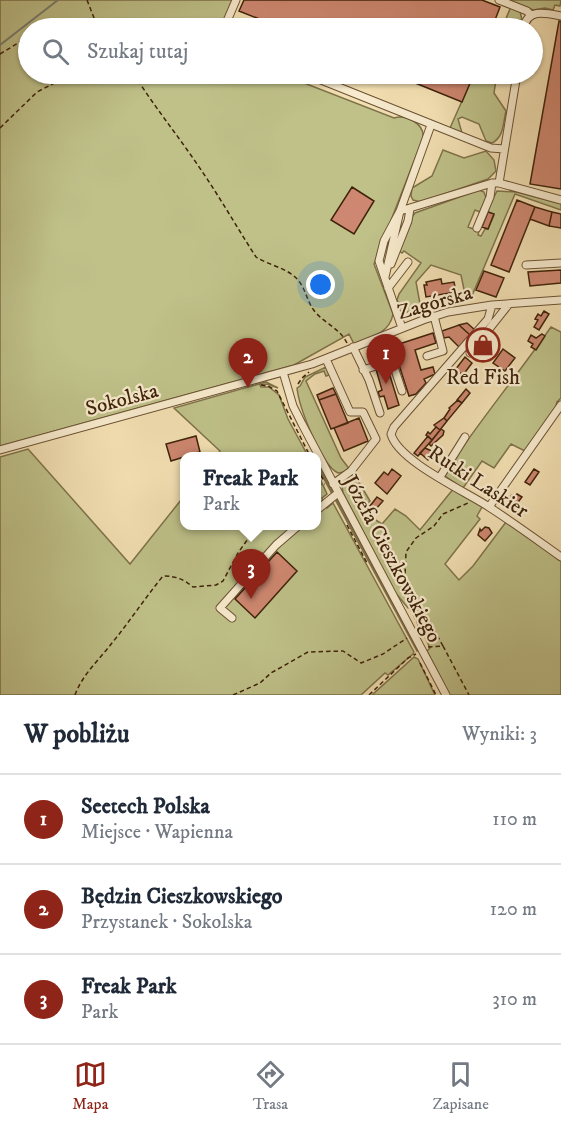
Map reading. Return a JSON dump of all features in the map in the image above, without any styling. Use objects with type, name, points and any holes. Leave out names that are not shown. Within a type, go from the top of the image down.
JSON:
[{"type":"street","points":[[228,18],[236,0]]},
{"type":"street","points":[[500,0],[531,15]]},
{"type":"street","points":[[529,18],[541,12],[561,16]]},
{"type":"street","points":[[331,84],[491,148],[504,149]]},
{"type":"street","points":[[477,228],[495,183],[504,149],[515,84]]},
{"type":"street","points":[[402,328],[385,277],[400,211],[431,125]]},
{"type":"street","points":[[400,211],[495,183],[561,200]]},
{"type":"street","points":[[385,277],[408,221],[410,209]]},
{"type":"street","points":[[388,288],[408,262]]},
{"type":"street","points":[[526,265],[561,263]]},
{"type":"street","name":"Zagórska","points":[[256,380],[326,359],[434,316],[492,305],[561,300]]},
{"type":"street","points":[[470,353],[509,304]]},
{"type":"street","name":"Rutki Laskier","points":[[492,305],[488,319],[394,427],[391,434],[393,441],[410,458],[489,507],[561,557]]},
{"type":"street","points":[[427,356],[443,351],[434,316]]},
{"type":"street","points":[[351,348],[369,380],[380,413]]},
{"type":"street","points":[[326,359],[350,412],[363,412],[376,439],[351,471],[329,484]]},
{"type":"street","points":[[363,370],[392,361],[402,391]]},
{"type":"street","name":"Józefa Cieszkowskiego","points":[[283,372],[293,406],[314,452]]},
{"type":"street","name":"Sokolska","points":[[0,450],[256,380]]},
{"type":"street","points":[[489,507],[561,405]]},
{"type":"street","points":[[440,477],[465,437]]},
{"type":"street","name":"Józefa Cieszkowskiego","points":[[321,467],[329,484],[338,493],[446,695]]},
{"type":"street","points":[[321,507],[338,493]]},
{"type":"street","points":[[232,618],[220,608],[276,544],[292,530]]},
{"type":"path","points":[[87,0],[94,18]]},
{"type":"path","points":[[0,54],[18,43]]},
{"type":"path","points":[[0,128],[37,92],[53,84]]},
{"type":"path","points":[[140,84],[163,119],[199,166],[256,257],[288,272],[298,280],[315,312],[342,333],[351,348]]},
{"type":"path","points":[[256,380],[261,385],[277,391],[308,452]]},
{"type":"path","points":[[321,485],[329,484]]},
{"type":"path","points":[[469,695],[405,576],[406,552],[416,538],[434,526],[443,514],[476,499]]},
{"type":"path","points":[[345,521],[368,564]]},
{"type":"path","points":[[75,695],[79,682],[111,645],[163,576],[184,580],[193,587],[216,585],[223,581],[254,530]]},
{"type":"path","points":[[410,608],[424,637]]},
{"type":"path","points":[[233,695],[260,683],[271,673],[308,652],[344,651],[361,663],[383,654],[408,638]]},
{"type":"path","points":[[428,647],[443,646]]},
{"type":"path","points":[[369,695],[408,658],[417,653],[424,674],[436,695]]},
{"type":"green space","points":[[0,0],[233,0],[225,18],[18,18],[18,84],[307,84],[394,118],[404,117],[418,124],[423,138],[374,264],[393,314],[384,330],[354,344],[349,334],[294,365],[0,446]]},
{"type":"green space","points":[[509,0],[561,0],[560,6],[555,5],[553,10],[545,8],[533,10]]},
{"type":"green space","points":[[512,7],[520,11],[522,18],[506,18]]},
{"type":"green space","points":[[470,84],[495,84],[494,93],[506,111],[501,133],[496,140],[492,143],[486,141],[479,124],[462,117],[458,119],[462,133],[450,128]]},
{"type":"green space","points":[[443,150],[464,158],[486,151],[494,160],[496,171],[488,179],[421,202],[413,200],[412,188],[432,176]]},
{"type":"green space","points":[[479,190],[484,192],[486,198],[480,212],[475,210],[468,227],[479,231],[478,235],[481,236],[485,229],[488,229],[494,215],[487,211],[497,191],[517,192],[561,204],[561,210],[515,194],[471,298],[466,299],[461,275],[431,265],[416,282],[421,309],[403,313],[397,300],[399,294],[421,263],[404,251],[402,253],[399,251],[412,217],[415,213]]},
{"type":"green space","points":[[551,327],[561,332],[561,398],[555,410],[525,451],[511,444],[494,468],[482,461],[463,488],[444,474]]},
{"type":"green space","points":[[326,367],[329,375],[326,376],[324,371],[306,381],[341,458],[370,501],[367,504],[374,519],[382,524],[395,509],[420,530],[454,488],[482,507],[477,516],[480,519],[445,564],[459,580],[473,566],[506,522],[561,561],[561,695],[450,695],[427,651],[430,648],[411,607],[408,608],[394,591],[343,493],[342,486],[348,479],[344,472],[338,473],[331,468],[318,448],[306,421],[297,388],[305,377]]},
{"type":"green space","points":[[266,382],[278,388],[267,384],[260,385],[269,387],[279,395],[288,419],[306,452],[219,452],[174,408]]},
{"type":"green space","points":[[28,449],[130,564],[180,501],[180,530],[321,530],[321,481],[327,494],[322,498],[327,508],[333,503],[414,652],[388,675],[385,673],[361,695],[0,695],[0,457]]},
{"type":"green space","points":[[321,470],[418,650],[321,473]]},
{"type":"green space","points":[[414,657],[418,659],[435,695],[372,695]]},
{"type":"building","points":[[244,0],[482,0],[500,7],[496,18],[257,18],[239,11]]},
{"type":"building","points":[[559,21],[561,21],[561,189],[530,184]]},
{"type":"building","points":[[418,84],[470,84],[462,102]]},
{"type":"building","points":[[352,187],[374,201],[354,234],[331,220]]},
{"type":"building","points":[[517,200],[535,207],[509,272],[491,265]]},
{"type":"building","points":[[535,207],[552,212],[549,226],[530,219]]},
{"type":"building","points":[[488,212],[494,214],[488,229],[482,227]]},
{"type":"building","points":[[552,212],[561,214],[561,228],[549,226]]},
{"type":"building","points":[[561,270],[561,283],[530,286],[528,272]]},
{"type":"building","points":[[484,271],[504,278],[496,297],[476,290]]},
{"type":"building","points":[[441,279],[442,284],[454,282],[456,292],[426,297],[424,285],[427,285],[426,282]]},
{"type":"building","points":[[544,311],[549,314],[539,330],[534,327],[538,320],[535,319]]},
{"type":"building","points":[[467,323],[475,330],[470,335],[459,325]]},
{"type":"building","points":[[459,325],[470,335],[459,347],[449,337],[444,338],[442,331]]},
{"type":"building","points":[[433,333],[436,343],[415,350],[421,370],[433,367],[435,374],[424,379],[426,383],[416,394],[409,396],[393,346]]},
{"type":"building","points":[[542,334],[545,336],[536,350],[528,341],[531,335],[536,338]]},
{"type":"building","points":[[483,344],[489,348],[479,361],[474,357]]},
{"type":"building","points":[[503,349],[515,358],[505,371],[493,363]]},
{"type":"building","points":[[465,357],[472,363],[463,375],[455,370]]},
{"type":"building","points":[[387,366],[399,405],[388,409],[384,396],[380,397],[378,392],[382,390],[376,369]]},
{"type":"building","points":[[333,388],[336,394],[319,400],[317,395]]},
{"type":"building","points":[[466,389],[470,393],[462,403],[457,400]]},
{"type":"building","points":[[336,394],[348,423],[331,429],[319,400]]},
{"type":"building","points":[[458,400],[462,403],[447,421],[444,418],[449,408]]},
{"type":"building","points":[[359,418],[368,441],[344,451],[334,428]]},
{"type":"building","points":[[444,418],[447,421],[440,430],[434,425]]},
{"type":"building","points":[[436,427],[440,430],[432,440],[426,435]]},
{"type":"building","points":[[441,429],[444,431],[443,435],[431,446],[429,444]]},
{"type":"building","points":[[196,436],[200,452],[180,452],[180,458],[171,461],[166,444]]},
{"type":"building","points":[[428,436],[432,440],[418,456],[414,453]]},
{"type":"building","points":[[425,448],[434,452],[428,460],[420,453]]},
{"type":"building","points":[[392,469],[401,476],[387,494],[375,483],[384,472],[388,475]]},
{"type":"building","points":[[534,469],[539,472],[530,485],[525,482]]},
{"type":"building","points":[[517,494],[522,497],[512,510],[507,507],[512,500],[509,498]]},
{"type":"building","points":[[377,497],[383,501],[375,510],[370,506]]},
{"type":"building","points":[[485,527],[489,528],[492,533],[485,541],[478,535],[480,529],[481,531]]},
{"type":"building","points":[[277,552],[297,571],[255,618],[235,599]]},
{"type":"waterway","points":[[35,18],[58,0]]},
{"type":"waterway","points":[[0,45],[18,31]]},
{"type":"place","name":"Red Fish","points":[[483,345]]},
{"type":"place","name":"Seetech Polska","points":[[386,384]]},
{"type":"place","name":"Będzin Cieszkowskiego","points":[[248,388]]},
{"type":"place","name":"Freak Park","points":[[251,599]]}]
